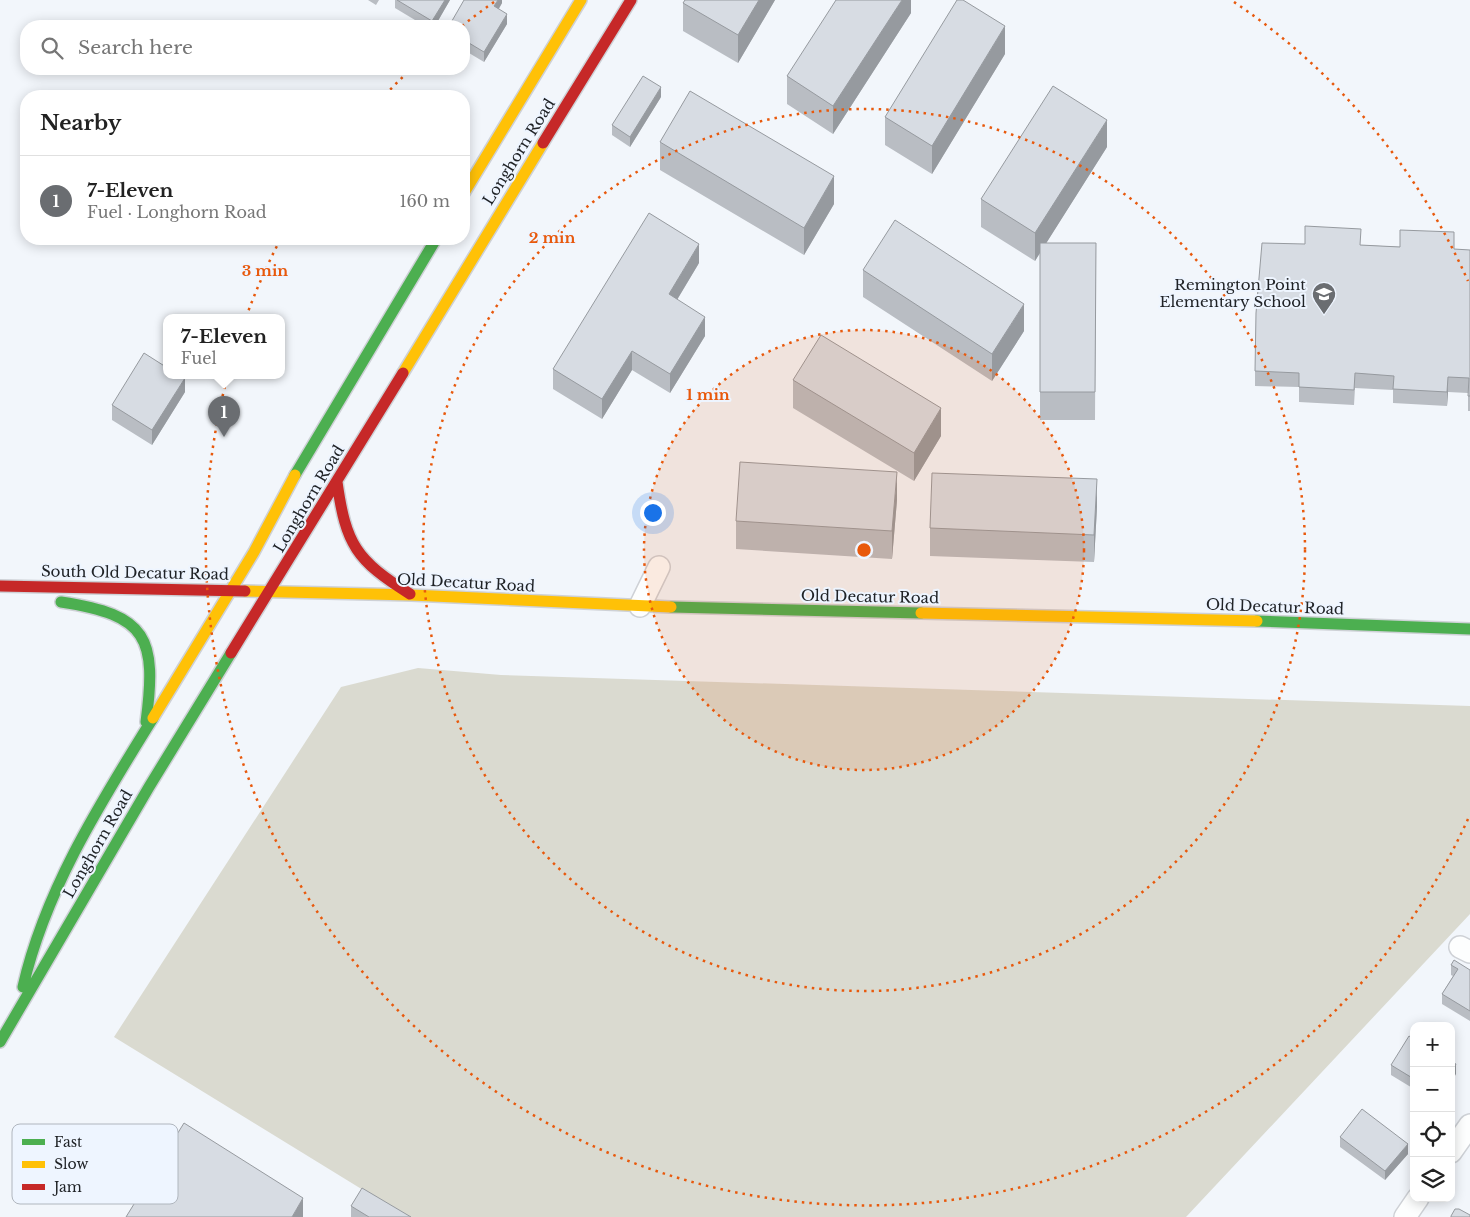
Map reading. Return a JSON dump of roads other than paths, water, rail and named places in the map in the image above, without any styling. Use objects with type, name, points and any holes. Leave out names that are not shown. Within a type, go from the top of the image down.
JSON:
[{"type":"main road","name":"Longhorn Road","points":[[470,183],[580,0]]},
{"type":"main road","name":"Longhorn Road","points":[[0,1042],[149,787],[337,482],[532,151],[631,0]]},
{"type":"main road","points":[[501,132],[515,140]]},
{"type":"main road","name":"Longhorn Road","points":[[16,1015],[31,952],[72,857],[144,732],[254,552],[291,482],[432,245]]},
{"type":"main road","points":[[337,482],[341,516],[355,551],[378,574],[411,595]]},
{"type":"main road","name":"South Old Decatur Road","points":[[0,586],[270,592]]},
{"type":"main road","name":"Old Decatur Road","points":[[270,592],[411,595],[640,606],[1217,620],[1470,629]]},
{"type":"main road","points":[[0,595],[94,605],[114,611],[127,619],[144,637],[152,666],[144,732]]},
{"type":"street","points":[[640,606],[659,567]]},
{"type":"street","points":[[1455,1146],[1470,1125]]},
{"type":"street","points":[[1405,1217],[1415,1202]]},
{"type":"place","name":"Remington Point Elementary School","points":[[1324,315]]},
{"type":"place","name":"7-Eleven","points":[[224,437]]}]
